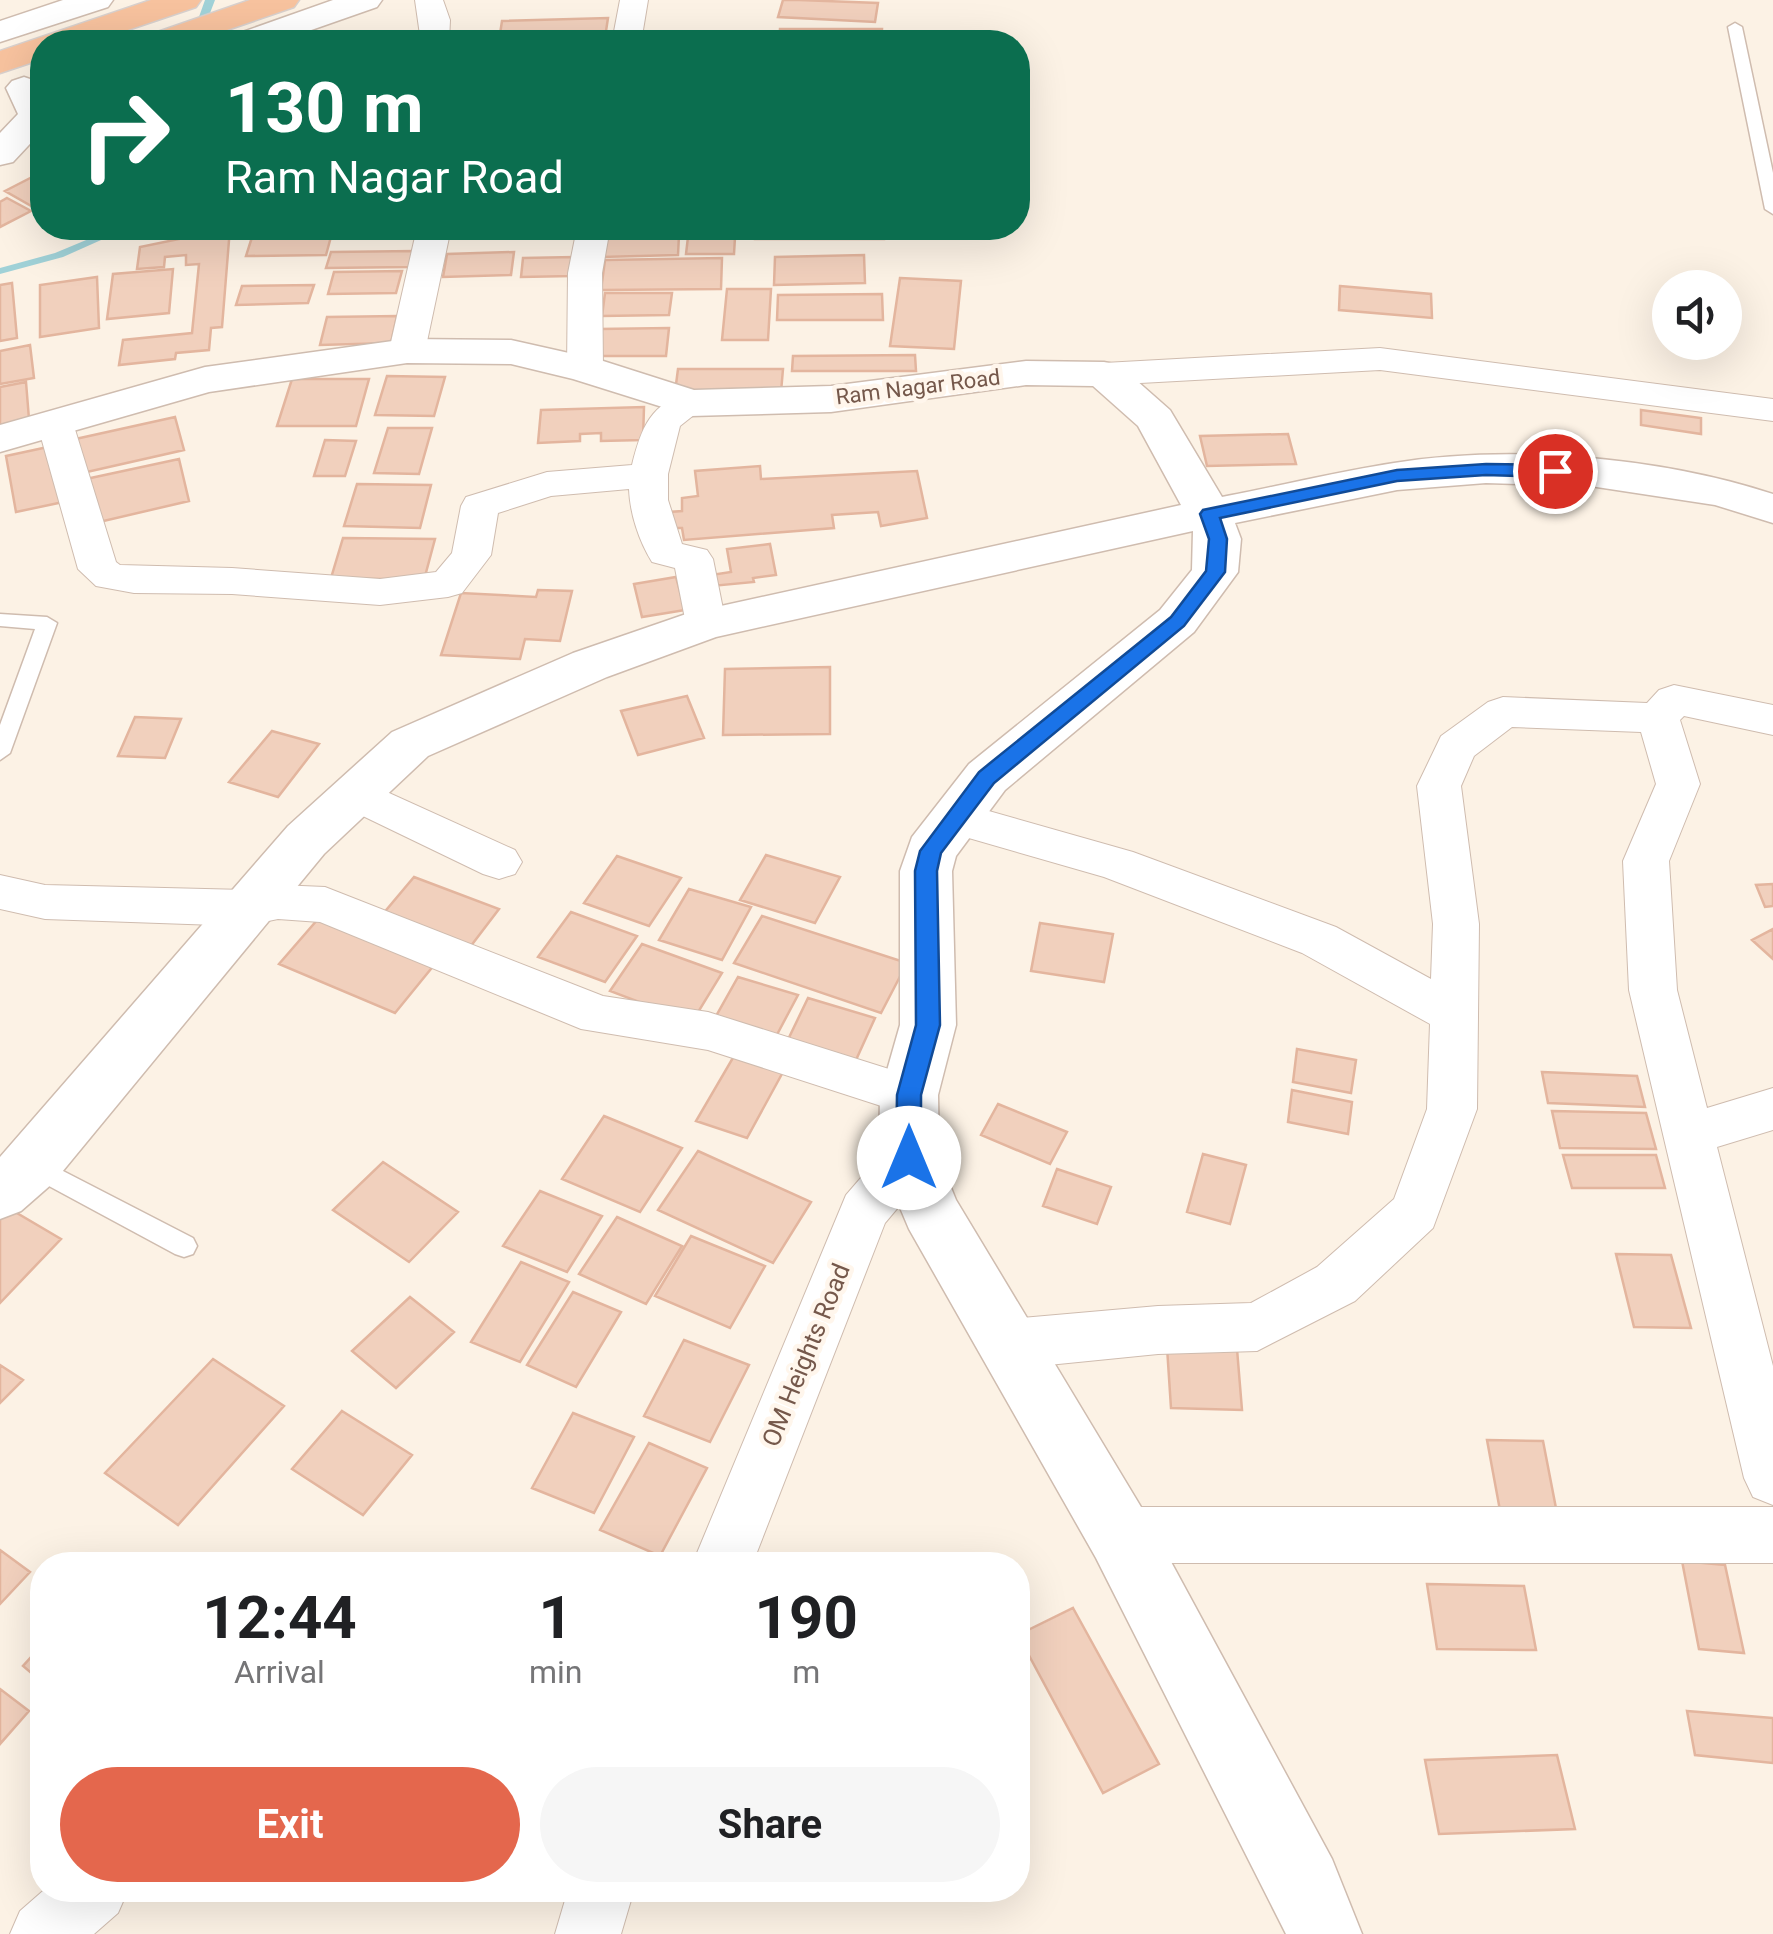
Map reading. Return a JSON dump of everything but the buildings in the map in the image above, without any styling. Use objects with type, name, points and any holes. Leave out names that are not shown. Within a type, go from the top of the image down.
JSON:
[{"type":"highway","points":[[78,30],[105,12],[184,0]]},
{"type":"highway","points":[[195,30],[280,0]]},
{"type":"street","points":[[282,30],[366,0]]},
{"type":"street","points":[[429,0],[435,30]]},
{"type":"street","points":[[630,30],[634,0]]},
{"type":"street","points":[[0,32],[105,12]]},
{"type":"street","points":[[0,129],[24,93]]},
{"type":"street","points":[[0,154],[24,93]]},
{"type":"street","points":[[407,351],[431,240]]},
{"type":"street","points":[[585,369],[585,273],[591,240]]},
{"type":"street","name":"Ram Nagar Road","points":[[0,439],[205,380],[407,351],[511,352],[585,369],[692,403],[831,399],[1026,373],[1104,374]]},
{"type":"street","points":[[1104,374],[1380,359],[1773,410]]},
{"type":"street","points":[[1104,374],[1155,419],[1210,514],[1218,539],[1215,572],[1178,622],[987,777],[931,851],[926,871],[928,1025],[909,1095],[909,1158],[930,1212],[1120,1535],[1304,1886],[1324,1934]]},
{"type":"street","points":[[692,403],[663,421],[646,476],[648,509],[666,552],[692,559],[706,624]]},
{"type":"street","points":[[55,423],[98,569],[110,577],[134,580],[380,592],[448,584],[471,555],[480,506],[547,484],[646,476]]},
{"type":"street","points":[[16,1179],[306,840],[410,744],[590,664],[706,624],[1397,476],[1486,469],[1590,472],[1722,492],[1773,509]]},
{"type":"street","points":[[1658,718],[1674,700],[1744,710],[1773,720]]},
{"type":"street","points":[[1009,1344],[1158,1330],[1257,1326],[1336,1284],[1415,1212],[1452,1109],[1456,924],[1439,786],[1456,747],[1503,712],[1658,718]]},
{"type":"street","points":[[1658,718],[1678,784],[1646,861],[1653,990],[1773,1478]]},
{"type":"street","points":[[356,794],[499,862]]},
{"type":"street","points":[[956,818],[1117,864],[1318,940],[1454,1016]]},
{"type":"street","points":[[0,892],[45,902],[245,908],[278,902],[325,905],[598,1016],[708,1031],[909,1095]]},
{"type":"street","points":[[1688,1134],[1773,1109]]},
{"type":"street","name":"OM Heights Road","points":[[727,1552],[864,1210],[909,1158]]},
{"type":"street","points":[[1120,1535],[1773,1535]]},
{"type":"street","points":[[43,1934],[81,1902]]},
{"type":"street","points":[[588,1934],[597,1902]]},
{"type":"lane","points":[[1735,27],[1773,209]]},
{"type":"lane","points":[[0,620],[47,623],[0,753]]},
{"type":"lane","points":[[16,1179],[184,1246]]},
{"type":"waterway","points":[[199,30],[210,0]]},
{"type":"waterway","points":[[0,271],[59,255],[95,240]]},
{"type":"route","points":[[909,1158],[909,1095],[928,1025],[926,871],[931,851],[987,777],[1178,622],[1215,572],[1218,539],[1210,514],[1397,476],[1486,469],[1555,471]]}]
